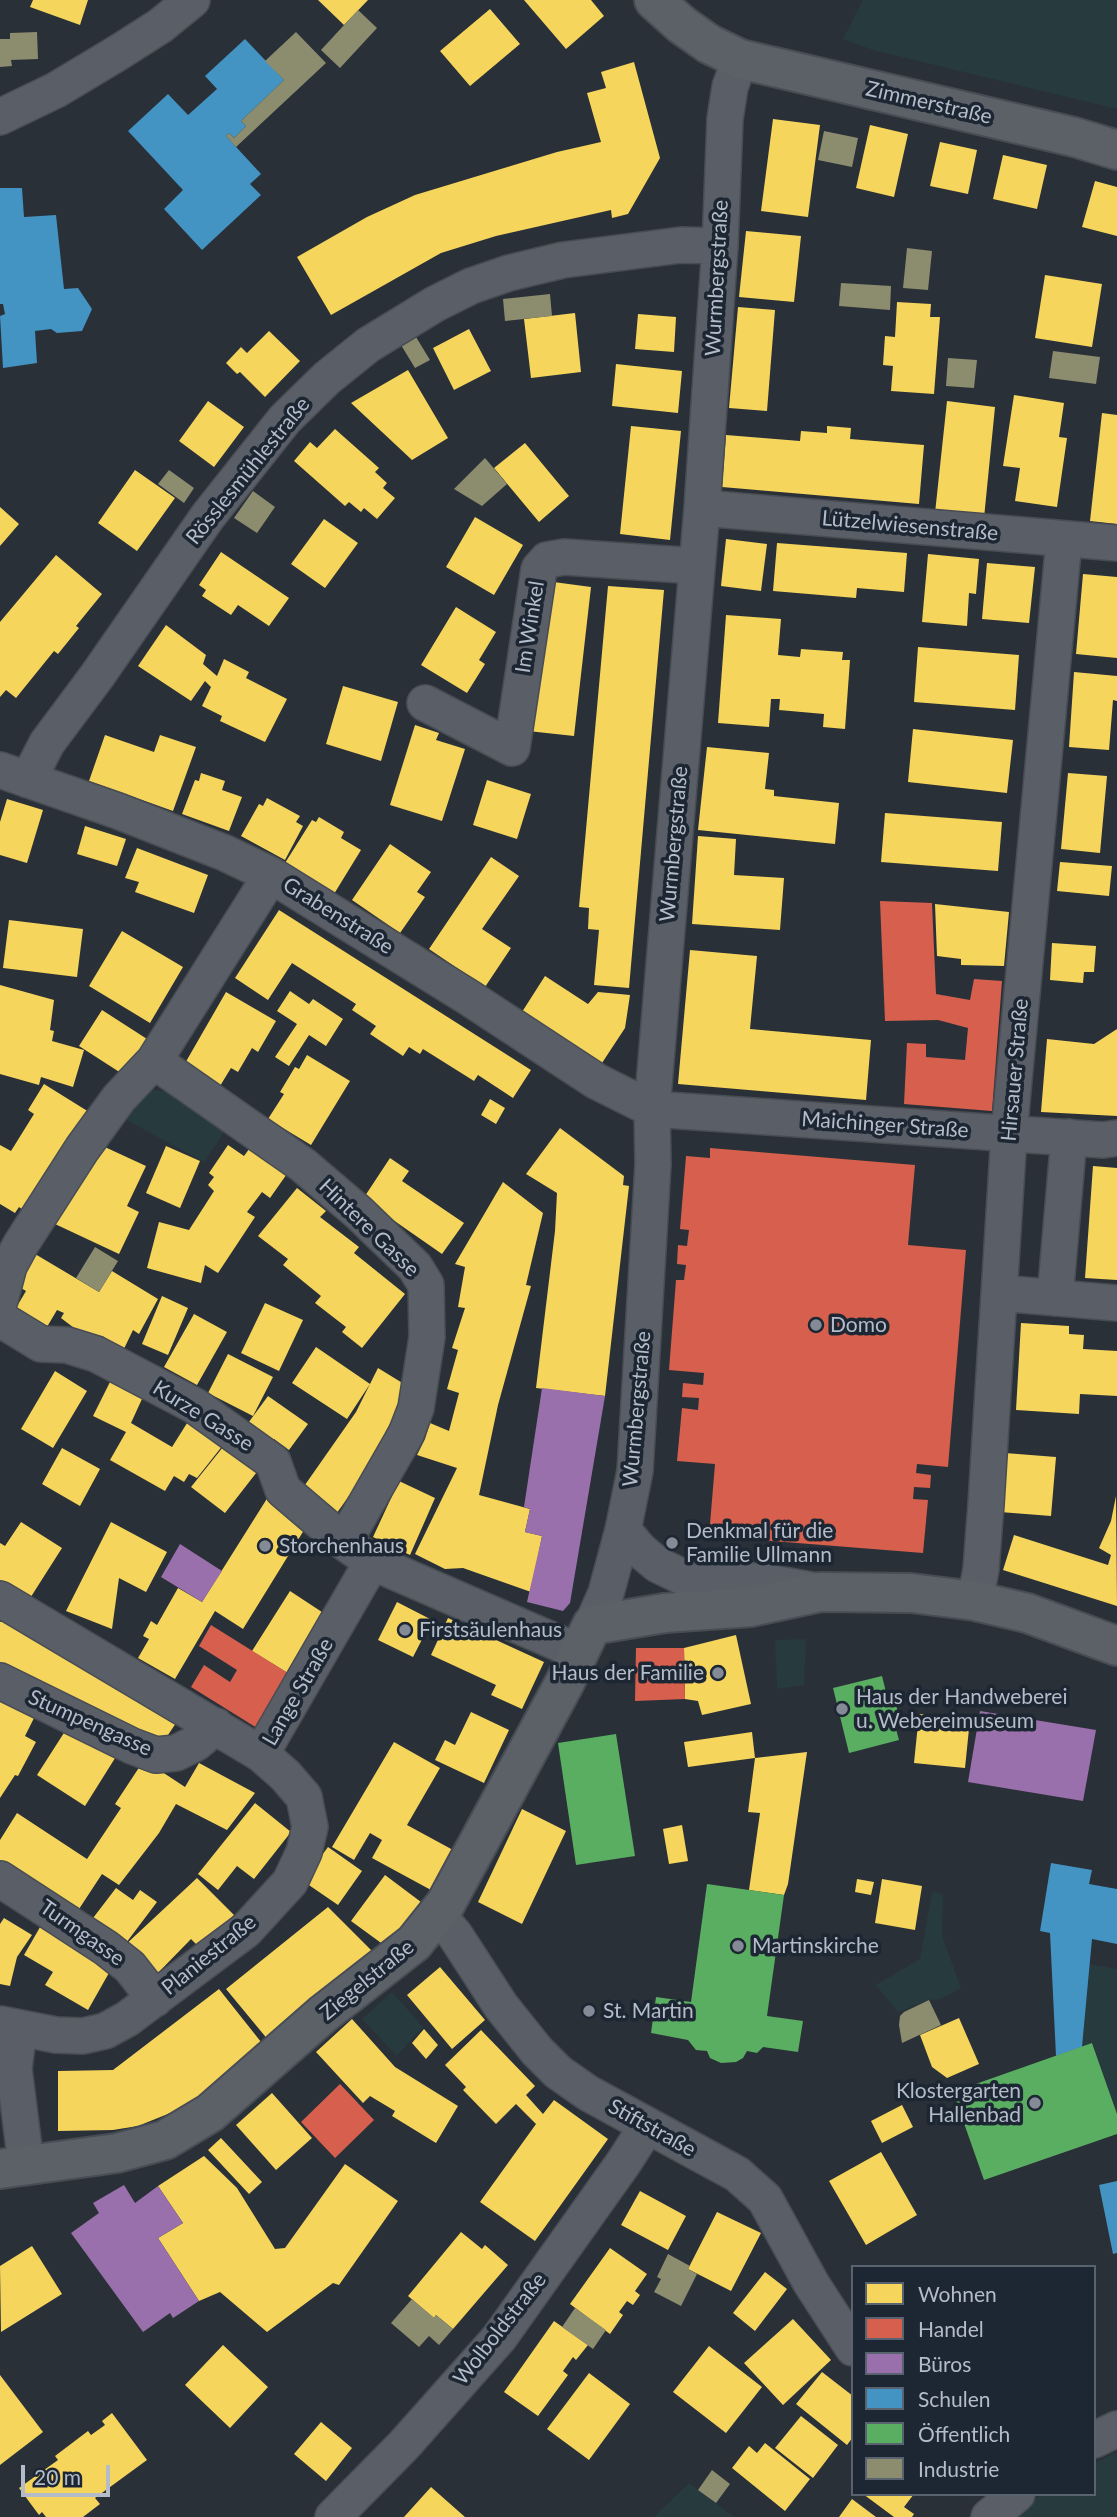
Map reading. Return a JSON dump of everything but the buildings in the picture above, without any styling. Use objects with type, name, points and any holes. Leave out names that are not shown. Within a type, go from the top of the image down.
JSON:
[{"type":"main road","name":"Zimmerstraße","points":[[654,0],[709,44],[740,59],[1074,137],[1117,150]]},
{"type":"main road","points":[[586,1638],[665,1613],[751,1607],[821,1592],[911,1593],[975,1601],[1027,1613],[1117,1646]]},
{"type":"main road","name":"Ziegelstraße","points":[[13,2167],[117,2152],[165,2140],[210,2113],[323,2014],[414,1943],[439,1915],[586,1638]]},
{"type":"street","points":[[0,117],[56,90],[116,54],[160,26],[192,0]]},
{"type":"street","name":"Wurmbergstraße","points":[[586,1638],[606,1593],[635,1471],[653,1164],[652,1109],[702,508],[720,246],[725,119],[730,88],[740,59]]},
{"type":"street","name":"Rösslesmühlestraße","points":[[14,775],[47,743],[138,619],[208,516],[285,419],[327,378],[368,345],[435,304],[471,286],[509,273],[563,260],[681,245],[720,246]]},
{"type":"street","name":"Lützelwiesenstraße","points":[[702,508],[1117,544]]},
{"type":"street","name":"Hirsauer Straße","points":[[975,1601],[981,1569],[986,1504],[1009,1134],[1064,540]]},
{"type":"street","name":"Im Winkel","points":[[425,703],[512,748],[539,569],[547,560],[564,557],[697,566]]},
{"type":"street","name":"Grabenstraße","points":[[14,775],[143,820],[271,875],[458,991],[596,1081],[652,1109]]},
{"type":"street","points":[[0,1300],[9,1266],[21,1244],[119,1098],[154,1061],[271,875]]},
{"type":"street","name":"Hintere Gasse","points":[[154,1061],[303,1165],[358,1212],[415,1267],[426,1286],[427,1337],[416,1408],[406,1434],[344,1542]]},
{"type":"street","name":"Maichinger Straße","points":[[652,1109],[1117,1139]]},
{"type":"street","points":[[1055,1298],[1069,1137]]},
{"type":"street","points":[[999,1293],[1117,1303]]},
{"type":"street","name":"Kurze Gasse","points":[[0,1319],[41,1343],[67,1345],[96,1354],[195,1406],[273,1462],[283,1490],[372,1562]]},
{"type":"street","points":[[623,1530],[640,1550],[658,1565],[689,1580],[760,1581],[821,1592]]},
{"type":"street","points":[[372,1562],[586,1638]]},
{"type":"street","name":"Lange Straße","points":[[0,1599],[261,1754],[372,1562]]},
{"type":"street","name":"Stumpengasse","points":[[0,1681],[132,1746],[156,1755],[176,1753],[196,1743],[216,1726]]},
{"type":"street","name":"Planiestraße","points":[[13,2167],[14,2069],[9,2026],[56,2035],[83,2035],[105,2031],[155,1999],[246,1930],[290,1882],[304,1852],[310,1827],[303,1797],[285,1775],[261,1754]]},
{"type":"street","name":"Turmgasse","points":[[0,1879],[106,1948],[130,1967],[155,1999]]},
{"type":"street","name":"Stiftstraße","points":[[439,1915],[501,2006],[537,2051],[558,2072],[588,2093],[737,2174],[765,2199],[811,2283],[851,2345]]},
{"type":"street","name":"Wolboldstraße","points":[[333,2517],[404,2445],[499,2338],[648,2126]]},
{"type":"street","points":[[1096,2439],[1117,2429]]},
{"type":"street","points":[[972,2496],[988,2517],[1014,2496]]},
{"type":"green space","points":[[863,0],[1117,0],[1117,109],[873,50],[843,39]]},
{"type":"green space","points":[[151,1090],[165,1091],[226,1129],[204,1162],[123,1118],[138,1096]]},
{"type":"green space","points":[[806,1639],[804,1685],[777,1689],[775,1640]]},
{"type":"green space","points":[[932,1892],[943,1894],[942,1936],[961,1988],[941,1999],[929,2000],[898,2012],[876,1985],[920,1959]]},
{"type":"green space","points":[[1090,1964],[1117,1969],[1117,2114],[1093,2043],[1082,2047]]},
{"type":"green space","points":[[392,1992],[423,2027],[397,2056],[362,2019]]},
{"type":"green space","points":[[1117,2452],[1117,2517],[1005,2517],[1039,2496],[1096,2496],[1096,2462]]},
{"type":"green space","points":[[689,2483],[734,2517],[654,2517]]},
{"type":"place","name":"Domo","points":[[816,1325]]},
{"type":"place","name":"Denkmal für die Familie Ullmann","points":[[672,1543]]},
{"type":"place","name":"Storchenhaus","points":[[265,1546]]},
{"type":"place","name":"Firstsäulenhaus","points":[[405,1630]]},
{"type":"place","name":"Haus der Familie","points":[[718,1673]]},
{"type":"place","name":"Haus der Handweberei u. Webereimuseum","points":[[842,1709]]},
{"type":"place","name":"Martinskirche","points":[[738,1946]]},
{"type":"place","name":"St. Martin","points":[[589,2011]]},
{"type":"place","name":"Klostergarten Hallenbad","points":[[1035,2103]]}]
